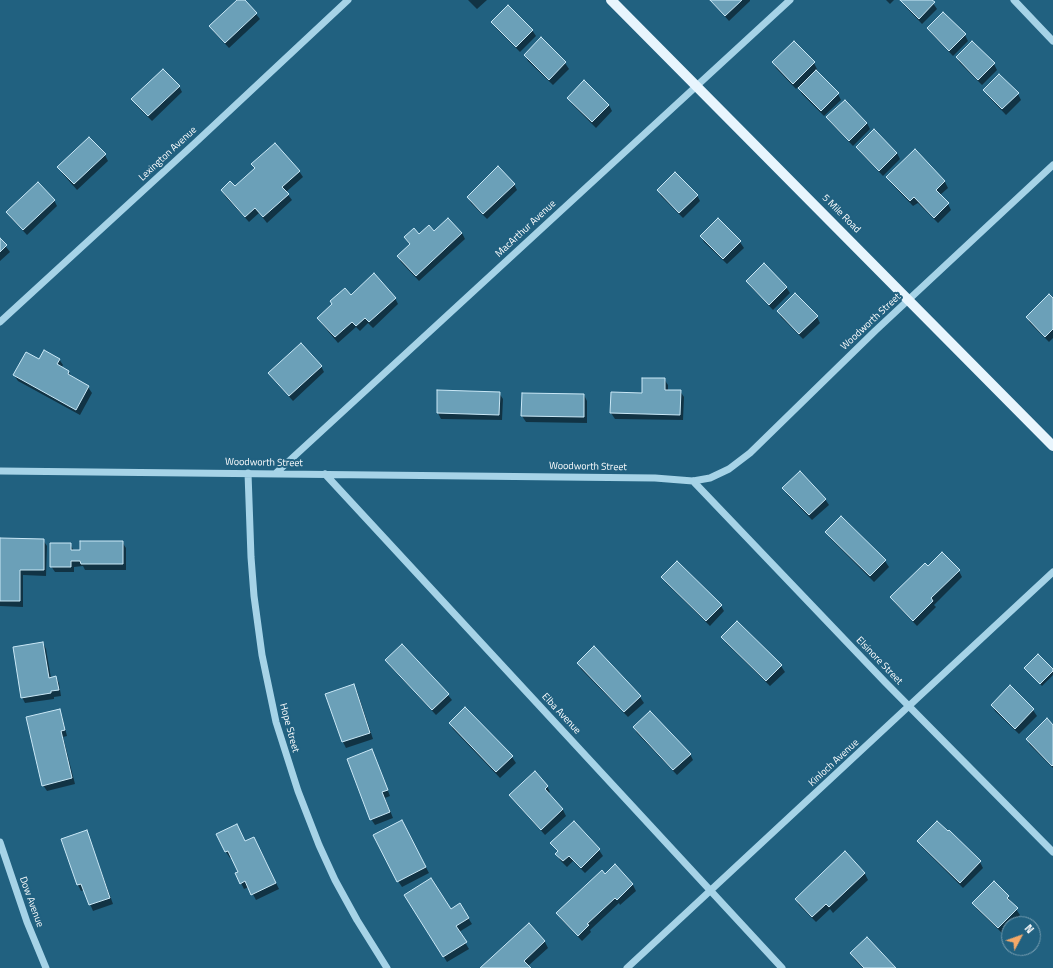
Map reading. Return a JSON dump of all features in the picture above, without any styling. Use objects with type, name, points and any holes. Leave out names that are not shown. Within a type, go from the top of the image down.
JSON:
[{"type":"main road","name":"5 Mile Road","points":[[611,0],[1053,446]]},
{"type":"street","name":"Lexington Avenue","points":[[0,322],[348,0]]},
{"type":"street","name":"MacArthur Avenue","points":[[276,473],[790,0]]},
{"type":"street","points":[[1014,0],[1053,41]]},
{"type":"street","name":"Woodworth Street","points":[[0,471],[655,478],[693,481],[710,478],[729,469],[750,453],[866,339],[1053,164]]},
{"type":"street","name":"Hope Street","points":[[248,473],[254,596],[262,655],[276,722],[298,791],[319,845],[357,920],[387,968]]},
{"type":"street","name":"Elba Avenue","points":[[325,474],[782,968]]},
{"type":"street","name":"Elsinore Street","points":[[693,481],[909,706],[1053,852]]},
{"type":"street","name":"Kinloch Avenue","points":[[627,968],[1053,572]]},
{"type":"street","name":"Dow Avenue","points":[[0,842],[27,922],[46,968]]},
{"type":"building","points":[[237,0],[245,0],[257,13],[225,43],[209,26]]},
{"type":"building","points":[[710,0],[742,0],[725,16]]},
{"type":"building","points":[[900,0],[932,0],[935,2],[919,19]]},
{"type":"building","points":[[508,5],[533,30],[516,47],[491,22]]},
{"type":"building","points":[[943,12],[966,34],[949,51],[927,28]]},
{"type":"building","points":[[541,37],[566,62],[549,80],[524,55]]},
{"type":"building","points":[[794,41],[815,62],[793,84],[772,62]]},
{"type":"building","points":[[972,41],[995,63],[978,80],[956,57]]},
{"type":"building","points":[[163,69],[180,86],[148,116],[131,99]]},
{"type":"building","points":[[816,70],[839,93],[821,111],[798,88]]},
{"type":"building","points":[[999,74],[1019,93],[1002,109],[983,90]]},
{"type":"building","points":[[584,80],[609,105],[592,122],[567,98]]},
{"type":"building","points":[[845,100],[867,123],[849,141],[826,117]]},
{"type":"building","points":[[874,129],[897,153],[879,171],[856,147]]},
{"type":"building","points":[[89,137],[106,154],[74,184],[57,167]]},
{"type":"building","points":[[275,143],[300,171],[282,187],[289,194],[263,217],[255,208],[245,217],[221,190],[230,181],[235,186],[255,168],[251,164]]},
{"type":"building","points":[[915,149],[945,181],[936,190],[949,203],[934,218],[914,197],[910,201],[886,177]]},
{"type":"building","points":[[498,166],[515,184],[483,214],[467,197]]},
{"type":"building","points":[[675,172],[698,195],[679,213],[657,190]]},
{"type":"building","points":[[38,182],[55,200],[23,230],[6,212]]},
{"type":"building","points":[[448,218],[462,233],[416,276],[397,256],[410,244],[404,237],[414,228],[419,234],[429,225],[434,231]]},
{"type":"building","points":[[718,218],[741,241],[723,259],[700,236]]},
{"type":"building","points":[[0,238],[7,245],[0,252]]},
{"type":"building","points":[[764,263],[787,287],[769,305],[746,281]]},
{"type":"building","points":[[374,273],[396,298],[369,322],[365,318],[356,326],[352,322],[335,337],[317,318],[332,304],[330,301],[345,288],[351,295]]},
{"type":"building","points":[[795,293],[818,316],[799,334],[777,311]]},
{"type":"building","points":[[1049,294],[1053,298],[1053,329],[1045,337],[1026,317]]},
{"type":"building","points":[[301,343],[322,366],[289,396],[268,373]]},
{"type":"building","points":[[44,350],[60,359],[57,364],[69,371],[68,374],[89,386],[76,410],[13,375],[26,352],[39,359]]},
{"type":"building","points":[[642,378],[665,378],[665,390],[681,390],[680,415],[610,413],[611,392],[642,393]]},
{"type":"building","points":[[437,390],[500,392],[499,415],[437,413]]},
{"type":"building","points":[[522,393],[584,394],[584,417],[521,416]]},
{"type":"building","points":[[800,471],[826,499],[809,515],[782,488]]},
{"type":"building","points":[[841,516],[886,560],[870,576],[825,532]]},
{"type":"building","points":[[0,538],[44,539],[44,570],[20,570],[20,601],[0,601]]},
{"type":"building","points":[[80,541],[123,541],[123,564],[81,564],[80,561],[71,561],[71,567],[50,567],[50,543],[71,543],[71,550],[80,550]]},
{"type":"building","points":[[942,552],[960,570],[931,598],[933,601],[913,621],[890,597],[925,563],[928,566]]},
{"type":"building","points":[[677,561],[722,605],[706,621],[661,577]]},
{"type":"building","points":[[737,621],[782,665],[766,681],[721,637]]},
{"type":"building","points":[[43,642],[49,678],[56,676],[59,690],[51,691],[51,693],[21,698],[13,647]]},
{"type":"building","points":[[402,644],[449,694],[432,710],[385,660]]},
{"type":"building","points":[[594,646],[641,696],[624,712],[577,663]]},
{"type":"building","points":[[1038,654],[1053,669],[1053,671],[1040,684],[1024,668]]},
{"type":"building","points":[[354,684],[370,733],[342,742],[325,694]]},
{"type":"building","points":[[1010,685],[1034,709],[1015,729],[991,705]]},
{"type":"building","points":[[465,707],[513,756],[496,772],[449,723]]},
{"type":"building","points":[[60,709],[65,730],[61,731],[72,778],[42,786],[26,717]]},
{"type":"building","points":[[650,711],[691,754],[673,770],[633,727]]},
{"type":"building","points":[[1047,718],[1053,725],[1052,766],[1026,739]]},
{"type":"building","points":[[372,749],[388,790],[382,792],[390,812],[370,820],[347,759]]},
{"type":"building","points":[[535,771],[548,786],[545,789],[563,809],[541,830],[509,795]]},
{"type":"building","points":[[402,820],[426,867],[397,882],[373,835]]},
{"type":"building","points":[[574,821],[600,849],[581,868],[569,856],[563,861],[555,854],[558,851],[550,843]]},
{"type":"building","points":[[937,821],[948,831],[949,830],[981,861],[960,883],[917,841]]},
{"type":"building","points":[[237,824],[245,841],[254,837],[276,883],[251,895],[245,881],[240,884],[235,873],[238,872],[228,851],[225,852],[216,834]]},
{"type":"building","points":[[87,830],[110,898],[89,905],[81,884],[77,885],[61,839]]},
{"type":"building","points":[[845,851],[865,873],[829,907],[826,904],[812,917],[795,899]]},
{"type":"building","points":[[615,864],[633,884],[617,900],[615,898],[587,924],[589,925],[578,936],[556,913],[602,870],[605,874]]},
{"type":"building","points":[[431,878],[451,909],[460,903],[469,918],[456,926],[467,942],[443,957],[404,895]]},
{"type":"building","points":[[994,881],[1009,896],[1007,898],[1018,908],[1010,916],[1001,916],[1001,925],[998,928],[972,903]]},
{"type":"building","points":[[529,923],[545,941],[524,961],[531,968],[480,968]]},
{"type":"building","points":[[867,937],[896,968],[864,968],[850,953]]}]
